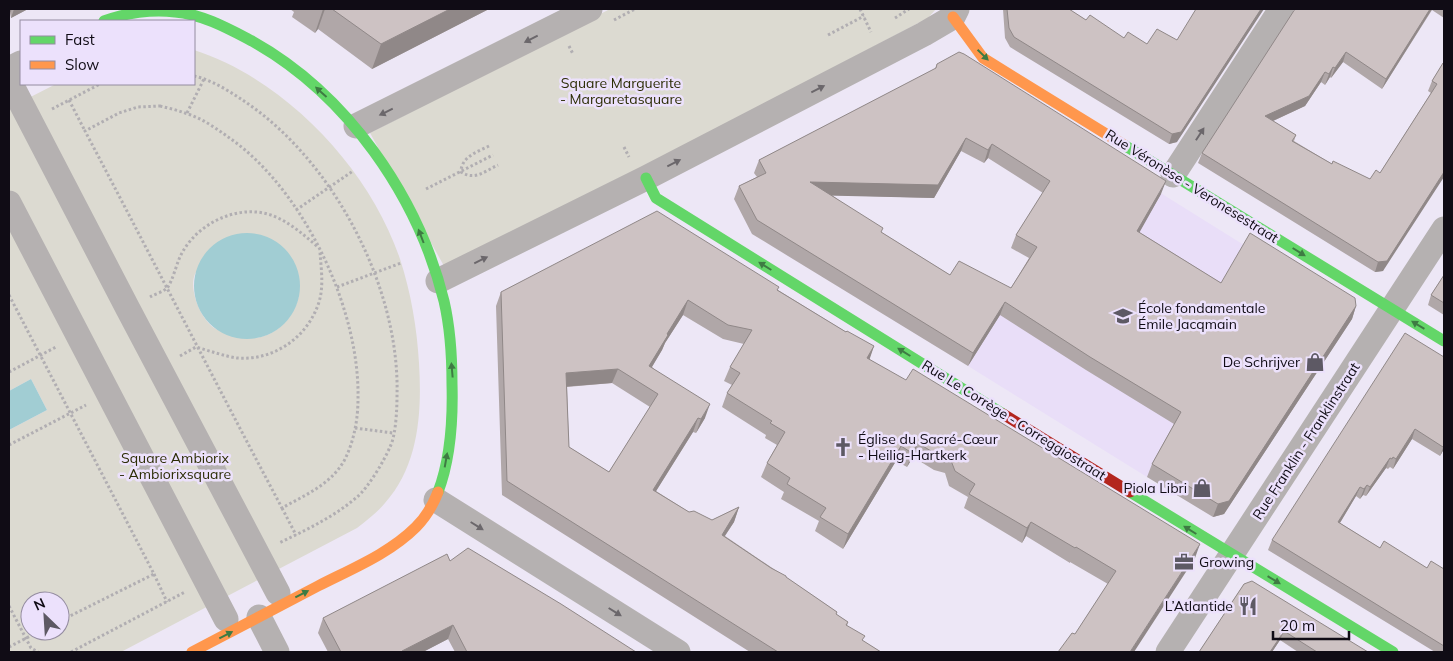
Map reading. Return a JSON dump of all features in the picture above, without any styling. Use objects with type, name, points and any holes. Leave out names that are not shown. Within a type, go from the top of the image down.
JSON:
[{"type":"street","points":[[356,126],[552,17],[590,9]]},
{"type":"street","points":[[1173,175],[1281,9]]},
{"type":"street","points":[[108,20],[132,13],[175,10],[217,24],[257,42],[293,67],[325,96],[356,126],[400,191],[414,219],[438,281],[448,329],[453,376],[452,418],[446,463],[436,500],[426,516],[412,532],[364,562],[192,652]]},
{"type":"street","points":[[438,281],[646,178],[924,34],[955,13]]},
{"type":"street","name":"Rue Véronèse - Veronesestraat","points":[[955,13],[983,58],[1444,341]]},
{"type":"street","points":[[14,72],[20,85]]},
{"type":"street","points":[[20,85],[119,292],[278,593]]},
{"type":"street","name":"Rue Le Corrège - Correggiostraat","points":[[646,178],[656,198],[1232,555],[1393,652]]},
{"type":"street","points":[[9,203],[226,619]]},
{"type":"street","name":"Rue Franklin - Franklinstraat","points":[[1168,652],[1444,229]]},
{"type":"street","points":[[436,500],[678,652]]},
{"type":"street","points":[[259,617],[277,652]]},
{"type":"path","points":[[860,9],[871,32]]},
{"type":"path","points":[[828,35],[864,16]]},
{"type":"path","points":[[195,76],[229,91],[258,110],[286,135],[311,163],[355,230],[385,304],[394,342],[398,378],[397,413],[391,446],[382,463],[358,496],[332,516],[258,554]]},
{"type":"path","points":[[187,113],[204,79]]},
{"type":"path","points":[[98,85],[69,100],[196,347],[296,535]]},
{"type":"path","points":[[85,131],[118,113],[138,107],[160,106],[187,113],[208,123],[233,140],[257,161],[280,187],[320,248],[347,316],[355,350],[359,382],[358,412],[353,438],[344,460],[331,478],[315,490],[282,508]]},
{"type":"path","points":[[461,172],[464,160],[489,146]]},
{"type":"path","points":[[624,148],[629,157]]},
{"type":"path","points":[[426,189],[493,155]]},
{"type":"path","points":[[461,172],[472,176],[498,164]]},
{"type":"path","points":[[296,210],[353,171]]},
{"type":"path","points":[[167,288],[182,253],[192,238],[206,225],[222,217],[240,213],[276,216],[320,248],[322,282],[319,301],[313,318],[302,333],[288,345],[272,353],[255,358],[236,358],[196,347]]},
{"type":"path","points":[[337,287],[401,262]]},
{"type":"path","points":[[9,296],[167,602]]},
{"type":"path","points":[[355,428],[393,433]]},
{"type":"path","points":[[70,616],[154,574]]},
{"type":"path","points":[[70,652],[206,581]]},
{"type":"path","points":[[9,606],[20,627]]},
{"type":"path","points":[[28,641],[31,648],[38,652]]},
{"type":"shaded area","name":"École fondamentale Émile Jacqmain","points":[[1098,154],[1276,265],[1172,433],[1147,477],[968,366]]},
{"type":"shaded area","points":[[247,233],[267,237],[284,249],[296,266],[300,286],[296,306],[284,323],[267,335],[247,339],[227,335],[210,323],[198,306],[194,286],[198,266],[210,249],[227,237]]},
{"type":"shaded area","points":[[31,379],[47,410],[9,430],[9,391]]},
{"type":"green space","name":"Square Marguerite - Margaretasquare","points":[[610,9],[936,9],[928,18],[669,154],[444,266],[370,133]]},
{"type":"green space","name":"Square Ambiorix - Ambiorixsquare","points":[[195,50],[228,64],[260,82],[291,105],[320,132],[346,161],[368,192],[386,225],[400,259],[415,324],[420,400],[416,437],[405,472],[396,488],[379,510],[357,528],[121,652],[9,652],[9,430],[47,410],[31,379],[9,391],[9,108],[54,85],[195,85]],"holes":[[[240,234],[252,234],[298,273],[299,296],[296,306],[282,325],[262,337],[247,338],[218,330],[212,326],[202,313],[193,289],[193,281],[197,271],[226,239]]]},
{"type":"building","points":[[332,9],[450,9],[381,44]]},
{"type":"building","points":[[1007,9],[1069,9],[1086,20],[1090,15],[1124,38],[1128,32],[1147,44],[1157,29],[1177,40],[1196,9],[1261,9],[1181,132],[1172,134],[1014,37],[1009,28]]},
{"type":"building","points":[[1295,9],[1430,9],[1386,79],[1346,52],[1329,74],[1325,72],[1309,96],[1265,116],[1296,135],[1292,141],[1332,164],[1333,161],[1370,179],[1376,170],[1380,173],[1437,84],[1432,81],[1444,63],[1444,172],[1387,261],[1378,262],[1202,153]]},
{"type":"building","points":[[959,52],[964,54],[1166,181],[1137,231],[1221,283],[1250,233],[1355,298],[1356,306],[1229,501],[1218,504],[1152,464],[1181,412],[1090,357],[1005,302],[973,353],[757,220],[739,186],[766,173],[759,160],[936,68],[937,64]],"holes":[[[966,138],[988,150],[992,144],[1050,181],[1016,235],[1037,247],[1011,288],[959,261],[950,275],[881,232],[883,228],[810,182],[938,185]]]},
{"type":"building","points":[[657,211],[779,287],[777,290],[846,332],[874,346],[867,358],[906,380],[913,369],[1200,544],[1130,652],[1058,652],[1072,633],[1075,634],[1116,571],[1031,522],[1027,528],[969,494],[975,484],[955,471],[950,458],[939,456],[918,443],[912,453],[901,446],[848,534],[820,517],[826,508],[787,484],[790,478],[767,463],[785,432],[770,423],[772,421],[727,393],[740,373],[730,367],[752,330],[728,325],[688,300],[649,366],[710,404],[701,419],[698,418],[653,490],[689,512],[694,511],[712,520],[739,507],[722,535],[786,576],[837,612],[836,614],[848,622],[846,625],[865,636],[862,640],[881,652],[778,652],[507,481],[501,292]],"holes":[[[618,369],[658,394],[609,472],[569,447],[566,373]]]},
{"type":"building","points":[[1444,275],[1444,303],[1431,295]]},
{"type":"building","points":[[1405,333],[1444,357],[1444,445],[1443,447],[1415,429],[1396,459],[1390,458],[1370,487],[1367,485],[1364,489],[1360,487],[1338,522],[1380,548],[1384,541],[1427,568],[1431,561],[1444,569],[1444,646],[1272,540]]},
{"type":"building","points":[[468,548],[636,652],[467,652],[453,625],[403,652],[341,652],[323,618],[447,554],[450,561]]},
{"type":"building","points":[[1252,581],[1368,652],[1317,652],[1284,631],[1270,652],[1199,652],[1244,584]]},
{"type":"traffic: fast","points":[[107,20],[139,12],[166,11],[185,13],[225,27],[252,41],[286,63],[318,89],[348,119],[374,152],[397,187],[416,224],[432,262],[446,311],[451,353],[452,411],[446,466],[438,492]]},
{"type":"traffic: fast","points":[[1124,145],[1444,341]]},
{"type":"traffic: fast","points":[[646,178],[656,198],[1003,414]]},
{"type":"traffic: fast","points":[[1130,492],[1393,652]]},
{"type":"traffic: slow","points":[[953,17],[983,58],[1124,145]]},
{"type":"traffic: slow","points":[[192,652],[382,553],[416,527],[423,519],[438,492]]},
{"type":"traffic: jam","points":[[1003,414],[1130,492]]},
{"type":"place","name":"École fondamentale Émile Jacqmain","points":[[1123,316]]},
{"type":"place","name":"De Schrijver","points":[[1315,362]]},
{"type":"place","name":"Église du Sacré-Cœur - Heilig-Hartkerk","points":[[843,447]]},
{"type":"place","name":"Piola Libri","points":[[1202,488]]},
{"type":"place","name":"Growing","points":[[1184,562]]},
{"type":"place","name":"L’Atlantide","points":[[1248,606]]}]
